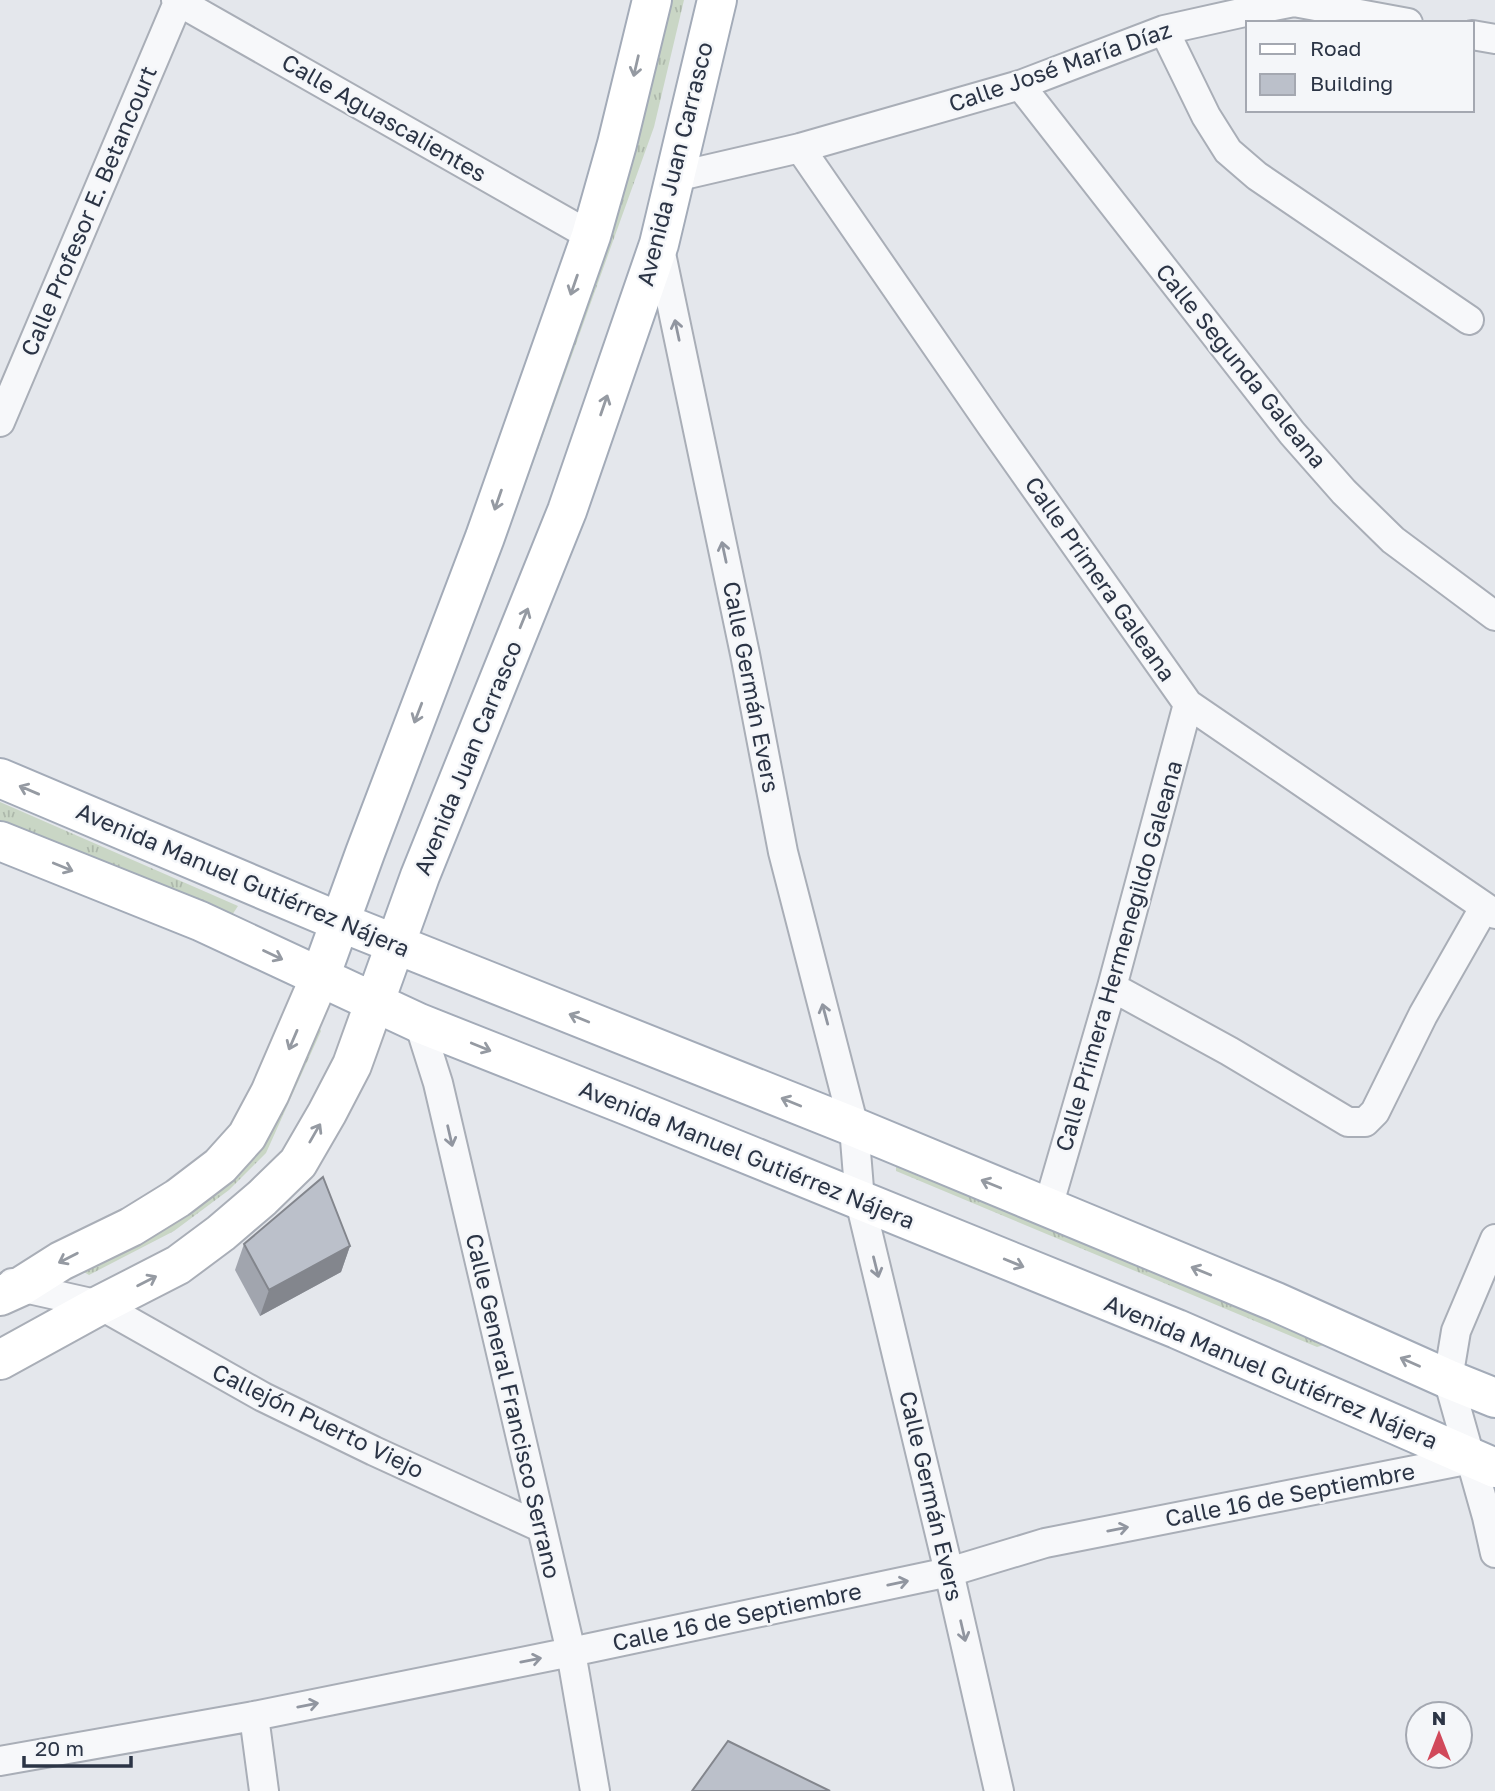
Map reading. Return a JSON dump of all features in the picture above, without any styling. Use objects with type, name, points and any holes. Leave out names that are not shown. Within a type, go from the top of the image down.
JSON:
[{"type":"main road","points":[[7,1287],[131,1227],[178,1198],[220,1166],[247,1136],[270,1093],[320,977],[485,537],[591,236],[617,144],[652,0]]},
{"type":"main road","name":"Avenida Juan Carrasco","points":[[0,1360],[178,1265],[241,1216],[298,1163],[352,1065],[421,876],[567,511],[659,244],[717,0]]},
{"type":"main road","name":"Avenida Manuel Gutiérrez Nájera","points":[[0,778],[340,922],[854,1127],[1276,1301],[1495,1398]]},
{"type":"main road","name":"Avenida Manuel Gutiérrez Nájera","points":[[0,841],[200,921],[419,1023],[1177,1329],[1483,1463]]},
{"type":"street","name":"Calle Aguascalientes","points":[[178,0],[591,236]]},
{"type":"street","name":"Calle Profesor E. Betancourt","points":[[1,416],[178,0]]},
{"type":"street","name":"Calle José María Díaz","points":[[675,177],[800,148],[1020,85],[1164,30],[1255,5],[1294,2],[1397,21]]},
{"type":"street","points":[[1164,30],[1206,116],[1228,151],[1257,176],[1469,320]]},
{"type":"street","points":[[1474,35],[1495,39]]},
{"type":"street","name":"Calle Segunda Galeana","points":[[1020,85],[1292,433],[1344,492],[1393,540],[1495,616]]},
{"type":"street","name":"Calle Primera Galeana","points":[[800,148],[1188,704],[1490,911]]},
{"type":"street","name":"Calle Germán Evers","points":[[659,244],[745,654],[783,852],[854,1127],[860,1201],[999,1791]]},
{"type":"street","name":"Calle Primera Hermenegildo Galeana","points":[[1048,1208],[1112,987],[1188,704]]},
{"type":"street","points":[[1112,987],[1229,1051],[1348,1122],[1365,1122],[1375,1112],[1423,1014],[1490,911]]},
{"type":"street","name":"Calle General Francisco Serrano","points":[[419,1023],[438,1083],[571,1652],[595,1791]]},
{"type":"street","points":[[1495,1239],[1455,1331],[1448,1379],[1483,1463],[1495,1553]]},
{"type":"street","name":"Callejón Puerto Viejo","points":[[7,1287],[100,1305],[262,1397],[540,1527]]},
{"type":"street","name":"Calle 16 de Septiembre","points":[[0,1761],[254,1716],[571,1652],[949,1572],[1045,1543],[1483,1463]]},
{"type":"street","points":[[254,1716],[264,1791]]},
{"type":"green space","points":[[656,0],[684,0],[654,127],[494,572],[398,819]]},
{"type":"green space","points":[[0,802],[238,906],[232,915],[45,837],[18,832],[0,824]]},
{"type":"green space","points":[[316,1022],[321,1031],[266,1153],[229,1190],[174,1231],[89,1275],[79,1269],[167,1216]]},
{"type":"green space","points":[[896,1160],[1331,1343],[1317,1347],[896,1171]]},
{"type":"building","points":[[323,1177],[350,1246],[269,1290],[244,1244]]},
{"type":"building","points":[[728,1741],[830,1791],[692,1791]]}]
